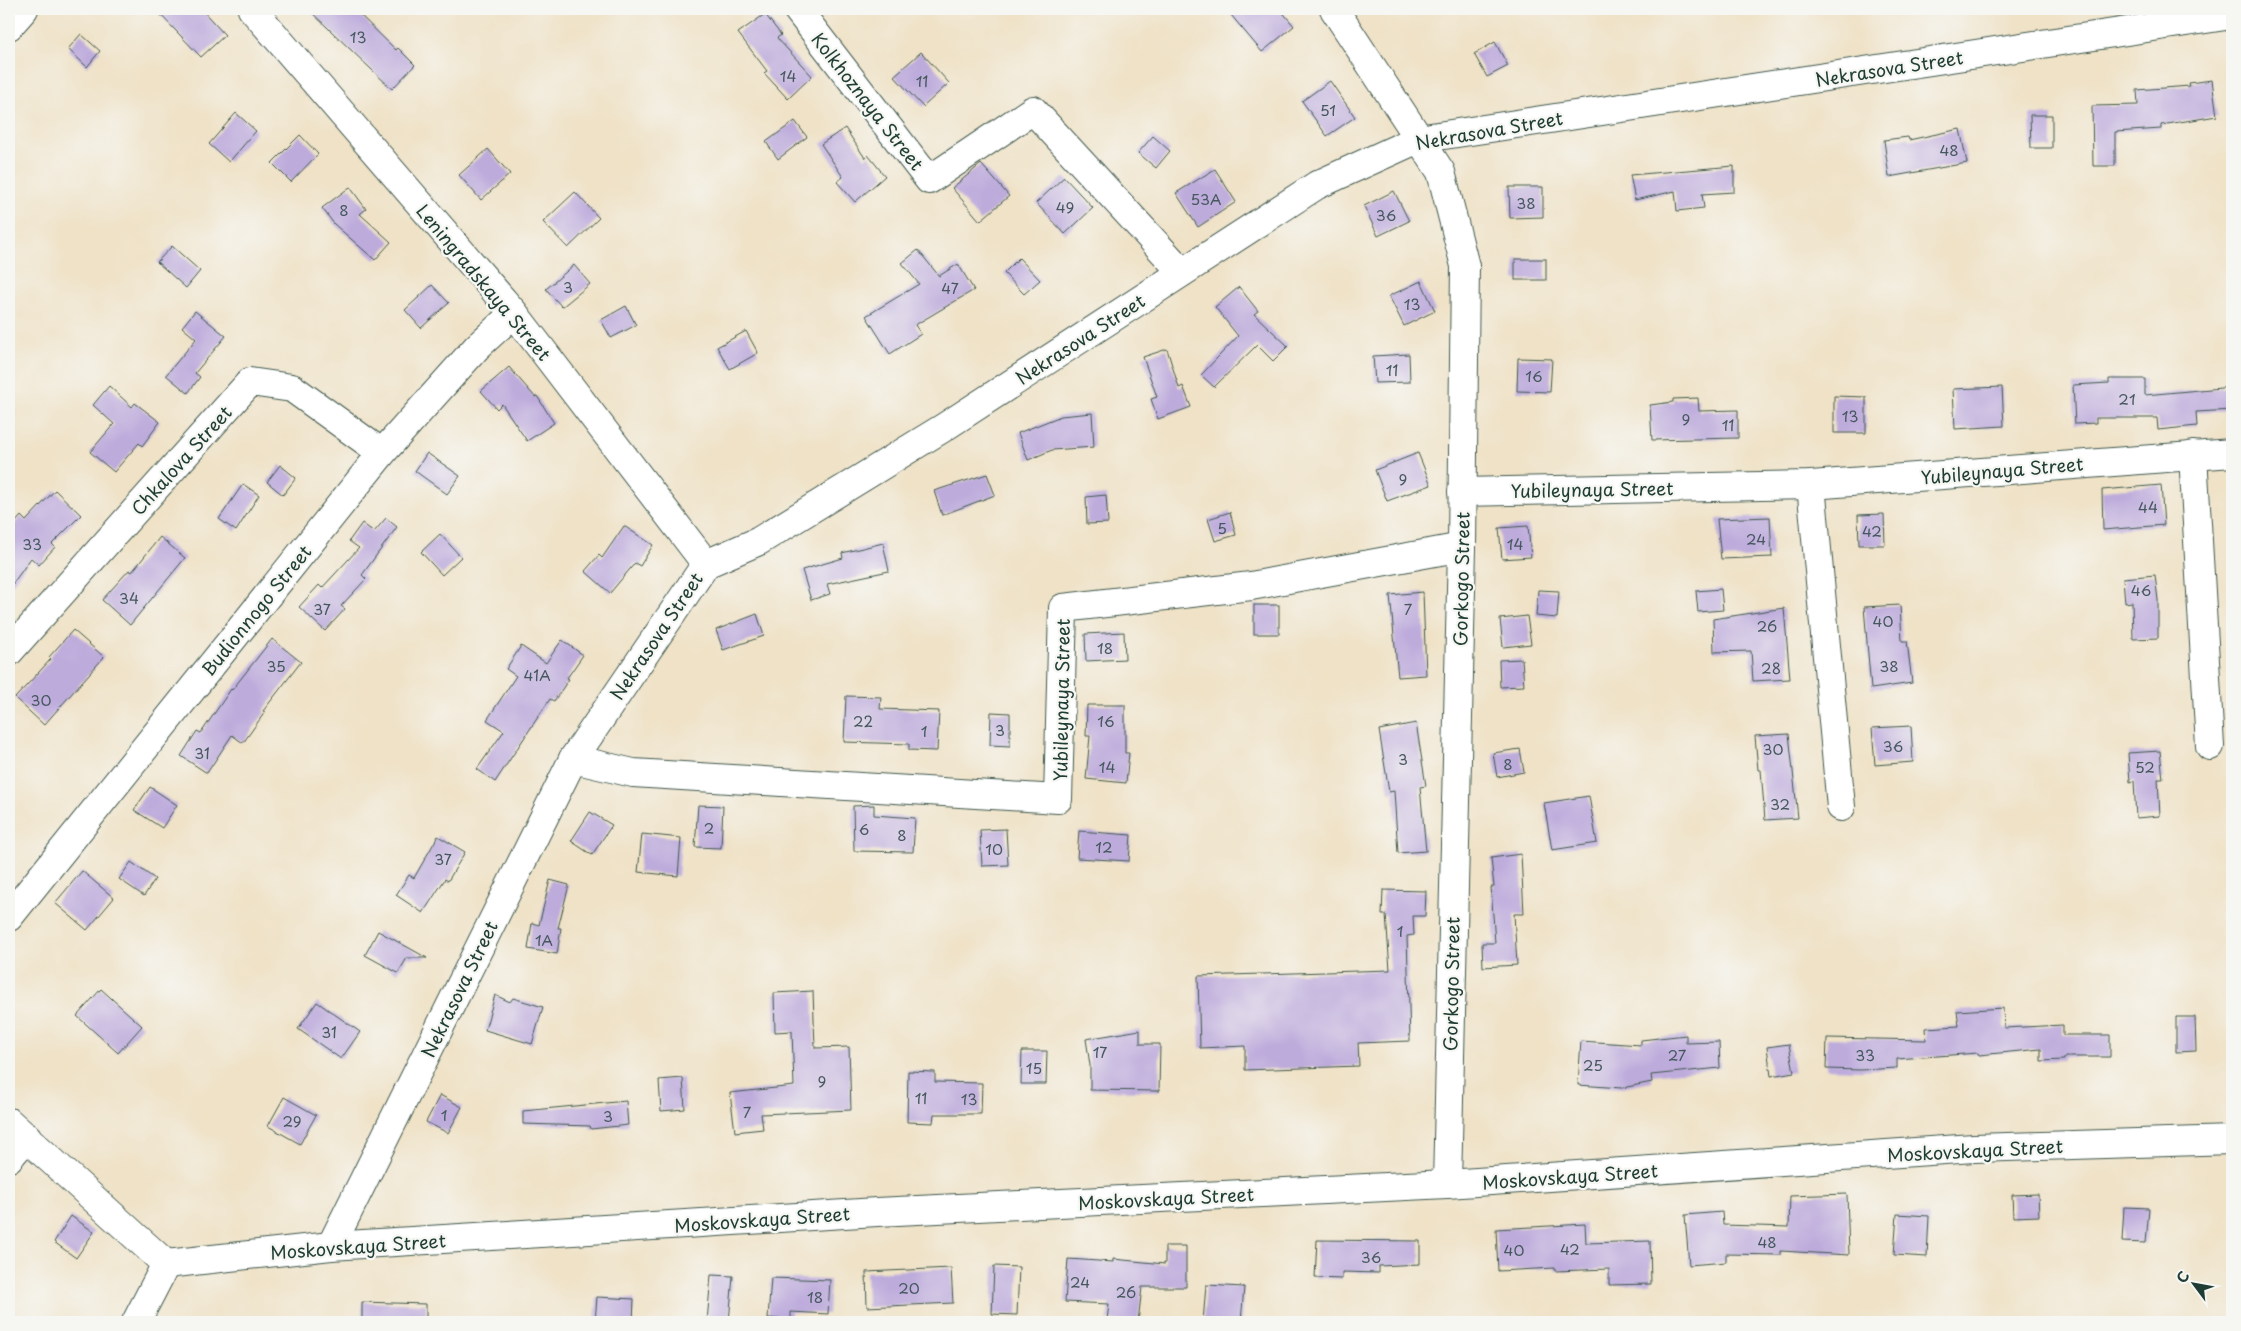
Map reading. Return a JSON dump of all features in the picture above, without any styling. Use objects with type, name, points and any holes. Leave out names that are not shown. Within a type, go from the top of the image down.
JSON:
[{"type":"street","points":[[9,26],[24,9]]},
{"type":"street","name":"Leningradskaya Street","points":[[252,9],[514,313],[706,564]]},
{"type":"street","name":"Kolkhoznaya Street","points":[[797,9],[929,180],[1033,110],[1182,272]]},
{"type":"street","name":"Gorkogo Street","points":[[1334,9],[1440,172],[1465,266],[1462,547],[1447,1184]]},
{"type":"street","name":"Nekrasova Street","points":[[331,1246],[573,758],[706,564],[759,540],[943,428],[1317,185],[1418,140],[2232,16]]},
{"type":"street","name":"Budionnogo Street","points":[[9,918],[382,453],[477,347],[514,313]]},
{"type":"street","name":"Chkalova Street","points":[[9,652],[250,382],[292,388],[382,453]]},
{"type":"street","name":"Yubileynaya Street","points":[[1462,492],[1811,485],[2232,453]]},
{"type":"street","points":[[2193,455],[2210,746]]},
{"type":"street","points":[[1811,485],[1841,807]]},
{"type":"street","name":"Yubileynaya Street","points":[[573,758],[633,773],[1058,799],[1063,608],[1251,586],[1462,547]]},
{"type":"street","points":[[9,1158],[18,1129],[166,1264],[136,1322]]},
{"type":"street","name":"Moskovskaya Street","points":[[166,1264],[331,1246],[877,1212],[1447,1184],[1974,1148],[2232,1140]]},
{"type":"building","points":[[155,9],[201,9],[225,35],[201,57]]},
{"type":"building","points":[[308,9],[354,9],[396,50],[398,48],[415,65],[392,89]]},
{"type":"building","points":[[1226,9],[1280,9],[1294,26],[1262,52]]},
{"type":"building","points":[[765,14],[781,35],[777,38],[812,76],[788,99],[764,73],[767,71],[738,33]]},
{"type":"building","points":[[81,34],[100,51],[87,67],[68,49]]},
{"type":"building","points":[[1495,42],[1508,66],[1487,77],[1474,54]]},
{"type":"building","points":[[921,52],[949,83],[923,107],[894,76]]},
{"type":"building","points":[[2212,80],[2217,116],[2161,125],[2161,129],[2115,132],[2115,166],[2093,166],[2092,106],[2138,105],[2137,90],[2190,86],[2189,83]]},
{"type":"building","points":[[1330,81],[1355,117],[1327,136],[1302,101]]},
{"type":"building","points":[[236,113],[256,131],[229,162],[209,144]]},
{"type":"building","points":[[2030,115],[2052,115],[2052,148],[2031,148]]},
{"type":"building","points":[[795,121],[807,137],[778,159],[766,142]]},
{"type":"building","points":[[845,128],[865,158],[868,155],[885,176],[855,202],[837,182],[843,177],[821,144]]},
{"type":"building","points":[[1960,129],[1967,163],[1889,177],[1884,140],[1908,137],[1909,140]]},
{"type":"building","points":[[300,135],[318,154],[291,182],[272,163]]},
{"type":"building","points":[[1153,136],[1170,151],[1156,168],[1138,153]]},
{"type":"building","points":[[488,149],[510,174],[481,200],[459,175]]},
{"type":"building","points":[[981,164],[1009,196],[980,221],[952,188]]},
{"type":"building","points":[[1734,166],[1734,192],[1702,194],[1704,208],[1677,211],[1675,191],[1635,200],[1630,175]]},
{"type":"building","points":[[1215,169],[1236,202],[1198,227],[1176,193]]},
{"type":"building","points":[[1064,177],[1093,208],[1065,234],[1036,203]]},
{"type":"building","points":[[350,187],[366,209],[360,214],[391,242],[375,260],[334,224],[322,208]]},
{"type":"building","points":[[1509,187],[1543,187],[1543,217],[1510,218]]},
{"type":"building","points":[[1394,191],[1409,221],[1378,236],[1364,206]]},
{"type":"building","points":[[575,192],[599,218],[568,248],[543,222]]},
{"type":"building","points":[[172,246],[200,271],[186,288],[157,262]]},
{"type":"building","points":[[918,250],[939,276],[958,264],[974,290],[915,325],[921,334],[890,354],[866,316],[919,284],[902,263]]},
{"type":"building","points":[[1019,258],[1040,280],[1024,294],[1004,273]]},
{"type":"building","points":[[1515,259],[1546,259],[1546,280],[1515,280]]},
{"type":"building","points":[[574,265],[590,284],[562,307],[546,289]]},
{"type":"building","points":[[1421,281],[1435,311],[1404,326],[1389,296]]},
{"type":"building","points":[[432,285],[449,303],[421,328],[405,310]]},
{"type":"building","points":[[1239,287],[1258,311],[1254,314],[1288,346],[1273,361],[1257,345],[1214,387],[1201,375],[1238,336],[1215,307]]},
{"type":"building","points":[[626,306],[636,325],[611,338],[601,320]]},
{"type":"building","points":[[195,311],[226,336],[195,373],[200,377],[188,393],[166,375],[196,339],[182,327]]},
{"type":"building","points":[[746,331],[758,353],[730,369],[717,347]]},
{"type":"building","points":[[1167,349],[1179,388],[1183,386],[1191,407],[1158,419],[1151,399],[1157,397],[1143,357]]},
{"type":"building","points":[[1409,354],[1410,382],[1375,383],[1373,356]]},
{"type":"building","points":[[1518,358],[1552,359],[1550,392],[1517,391]]},
{"type":"building","points":[[509,367],[535,397],[537,396],[554,423],[527,441],[502,404],[497,409],[481,391]]},
{"type":"building","points":[[2109,379],[2145,379],[2145,395],[2232,387],[2232,410],[2196,412],[2197,426],[2158,430],[2157,418],[2096,418],[2096,423],[2075,424],[2073,385],[2109,383]]},
{"type":"building","points":[[109,386],[132,407],[135,403],[160,422],[142,446],[139,443],[114,472],[90,452],[114,424],[93,405]]},
{"type":"building","points":[[2002,387],[2004,426],[1955,429],[1953,389]]},
{"type":"building","points":[[1834,396],[1866,397],[1866,433],[1834,433]]},
{"type":"building","points":[[1698,398],[1699,411],[1738,410],[1738,438],[1652,440],[1650,405],[1673,402],[1673,399]]},
{"type":"building","points":[[1092,413],[1094,447],[1052,450],[1028,460],[1018,433],[1061,416]]},
{"type":"building","points":[[427,453],[460,476],[447,494],[415,471]]},
{"type":"building","points":[[1418,453],[1431,485],[1387,501],[1375,470]]},
{"type":"building","points":[[280,465],[296,478],[283,495],[267,482]]},
{"type":"building","points":[[987,474],[995,495],[942,515],[934,491]]},
{"type":"building","points":[[243,484],[259,495],[236,531],[219,519]]},
{"type":"building","points":[[2161,485],[2164,525],[2103,530],[2102,490]]},
{"type":"building","points":[[55,490],[81,515],[52,544],[55,547],[39,565],[31,558],[9,589],[9,530],[21,516],[26,521]]},
{"type":"building","points":[[1106,495],[1108,523],[1087,524],[1086,497]]},
{"type":"building","points":[[1230,512],[1236,535],[1215,541],[1208,519]]},
{"type":"building","points":[[1884,514],[1885,545],[1859,545],[1858,515]]},
{"type":"building","points":[[1770,517],[1772,557],[1721,559],[1717,519]]},
{"type":"building","points":[[386,518],[397,527],[362,575],[366,579],[341,606],[345,609],[325,631],[299,607],[319,585],[322,588],[359,548],[349,541],[362,523],[374,532]]},
{"type":"building","points":[[624,526],[653,545],[640,566],[635,563],[610,593],[585,571],[599,555],[602,558]]},
{"type":"building","points":[[1528,526],[1531,557],[1502,559],[1499,528]]},
{"type":"building","points":[[440,534],[461,557],[442,575],[421,552]]},
{"type":"building","points":[[160,537],[185,558],[130,625],[102,600],[129,570],[132,572]]},
{"type":"building","points":[[883,543],[889,571],[827,584],[830,594],[811,600],[802,570],[843,558],[842,553]]},
{"type":"building","points":[[2155,575],[2158,600],[2158,638],[2133,639],[2132,602],[2125,603],[2123,578]]},
{"type":"building","points":[[1721,589],[1723,610],[1698,612],[1696,591]]},
{"type":"building","points":[[1538,590],[1559,591],[1557,618],[1536,616]]},
{"type":"building","points":[[1423,592],[1426,675],[1398,677],[1390,595]]},
{"type":"building","points":[[1254,605],[1279,605],[1279,634],[1254,634]]},
{"type":"building","points":[[1900,605],[1902,641],[1907,641],[1912,683],[1871,689],[1864,607]]},
{"type":"building","points":[[1784,608],[1790,679],[1753,681],[1751,651],[1714,652],[1713,619]]},
{"type":"building","points":[[757,614],[764,636],[723,650],[716,630]]},
{"type":"building","points":[[1527,616],[1531,644],[1503,647],[1500,619]]},
{"type":"building","points":[[73,630],[104,657],[44,725],[15,698],[51,659],[49,657]]},
{"type":"building","points":[[1124,632],[1125,659],[1086,661],[1085,634]]},
{"type":"building","points":[[272,639],[301,662],[263,711],[265,712],[243,743],[232,735],[207,773],[181,756],[197,731],[201,733],[231,689]]},
{"type":"building","points":[[562,640],[583,655],[554,701],[550,699],[495,782],[477,769],[504,731],[487,720],[516,676],[506,669],[521,646],[546,663]]},
{"type":"building","points":[[1522,659],[1524,686],[1500,687],[1499,660]]},
{"type":"building","points":[[846,696],[881,697],[880,709],[939,711],[937,751],[909,750],[909,744],[844,742]]},
{"type":"building","points":[[1087,705],[1125,705],[1125,753],[1129,753],[1126,783],[1086,779],[1090,736],[1086,736]]},
{"type":"building","points":[[991,712],[1010,713],[1010,746],[990,745]]},
{"type":"building","points":[[1416,723],[1426,786],[1420,787],[1426,851],[1398,853],[1394,791],[1389,792],[1379,730]]},
{"type":"building","points":[[1911,726],[1913,762],[1875,765],[1872,728]]},
{"type":"building","points":[[1789,734],[1798,818],[1765,820],[1761,770],[1758,770],[1755,736]]},
{"type":"building","points":[[1520,749],[1524,772],[1497,777],[1493,753]]},
{"type":"building","points":[[2160,751],[2163,779],[2158,779],[2160,816],[2136,818],[2134,781],[2130,782],[2128,753]]},
{"type":"building","points":[[150,787],[177,805],[162,828],[134,810]]},
{"type":"building","points":[[1589,796],[1597,843],[1552,850],[1544,803]]},
{"type":"building","points":[[698,805],[723,806],[721,848],[695,847]]},
{"type":"building","points":[[874,805],[874,815],[915,818],[913,852],[854,851],[853,806]]},
{"type":"building","points":[[590,812],[612,825],[592,855],[571,841]]},
{"type":"building","points":[[1006,829],[1008,865],[982,866],[980,830]]},
{"type":"building","points":[[1079,831],[1131,835],[1129,861],[1077,858]]},
{"type":"building","points":[[642,834],[681,838],[678,876],[638,872]]},
{"type":"building","points":[[438,836],[465,852],[448,881],[445,879],[423,913],[396,895],[409,875],[414,878]]},
{"type":"building","points":[[1521,854],[1524,914],[1514,914],[1517,965],[1483,967],[1482,943],[1495,943],[1491,887],[1494,887],[1491,858]]},
{"type":"building","points":[[131,862],[155,879],[144,896],[119,879]]},
{"type":"building","points":[[82,871],[114,898],[87,930],[55,903]]},
{"type":"building","points":[[550,880],[569,885],[558,928],[561,928],[557,954],[528,949],[532,923],[539,925]]},
{"type":"building","points":[[1383,890],[1426,891],[1425,916],[1413,916],[1414,935],[1407,936],[1410,1041],[1358,1043],[1359,1066],[1245,1070],[1245,1046],[1200,1048],[1198,976],[1390,970],[1386,915],[1382,915]]},
{"type":"building","points":[[378,931],[427,958],[407,958],[398,973],[365,955]]},
{"type":"building","points":[[101,989],[142,1026],[118,1053],[77,1016]]},
{"type":"building","points":[[813,991],[815,1048],[849,1047],[851,1110],[761,1114],[763,1129],[735,1132],[730,1093],[794,1086],[792,1031],[775,1032],[774,993]]},
{"type":"building","points":[[495,995],[510,1002],[513,998],[543,1007],[532,1044],[485,1030]]},
{"type":"building","points":[[317,1002],[360,1032],[341,1059],[298,1029]]},
{"type":"building","points":[[2003,1008],[2004,1028],[2063,1025],[2063,1035],[2110,1035],[2110,1057],[2064,1057],[2064,1060],[2041,1061],[2041,1049],[1979,1055],[1978,1053],[1897,1059],[1897,1068],[1826,1069],[1827,1038],[1926,1040],[1925,1028],[1959,1026],[1957,1011]]},
{"type":"building","points":[[2176,1017],[2195,1017],[2196,1051],[2176,1052]]},
{"type":"building","points":[[1140,1030],[1140,1044],[1160,1044],[1159,1091],[1090,1090],[1090,1065],[1086,1039]]},
{"type":"building","points":[[1686,1035],[1686,1043],[1719,1042],[1720,1068],[1651,1075],[1652,1082],[1622,1088],[1578,1085],[1581,1041],[1641,1045],[1641,1040]]},
{"type":"building","points":[[1789,1044],[1794,1072],[1771,1076],[1767,1047]]},
{"type":"building","points":[[1022,1051],[1047,1051],[1046,1084],[1021,1084]]},
{"type":"building","points":[[908,1071],[935,1072],[935,1082],[982,1083],[981,1114],[934,1114],[933,1123],[907,1122]]},
{"type":"building","points":[[683,1078],[685,1109],[661,1111],[659,1080]]},
{"type":"building","points":[[440,1095],[462,1107],[448,1133],[426,1122]]},
{"type":"building","points":[[284,1097],[316,1115],[300,1144],[268,1126]]},
{"type":"building","points":[[626,1101],[628,1125],[591,1129],[590,1126],[523,1124],[523,1111]]},
{"type":"building","points":[[1847,1194],[1849,1255],[1781,1251],[1781,1255],[1726,1254],[1726,1262],[1689,1265],[1685,1215],[1722,1212],[1723,1225],[1789,1227],[1790,1196]]},
{"type":"building","points":[[2038,1194],[2039,1216],[2013,1217],[2012,1195]]},
{"type":"building","points":[[2124,1207],[2149,1208],[2146,1243],[2122,1242]]},
{"type":"building","points":[[1897,1214],[1929,1216],[1927,1257],[1894,1255]]},
{"type":"building","points":[[71,1216],[94,1232],[76,1258],[54,1242]]},
{"type":"building","points":[[1585,1224],[1586,1243],[1650,1241],[1651,1284],[1609,1285],[1609,1269],[1555,1271],[1555,1268],[1498,1271],[1496,1229]]},
{"type":"building","points":[[1317,1240],[1420,1241],[1420,1264],[1379,1266],[1379,1273],[1342,1272],[1342,1279],[1315,1278]]},
{"type":"building","points":[[1165,1246],[1186,1246],[1186,1287],[1142,1287],[1138,1322],[1107,1320],[1109,1304],[1065,1302],[1068,1259],[1113,1262],[1113,1259],[1165,1264]]},
{"type":"building","points":[[994,1266],[1019,1267],[1017,1315],[992,1314]]},
{"type":"building","points":[[951,1268],[953,1303],[867,1307],[866,1272]]},
{"type":"building","points":[[711,1275],[733,1276],[729,1322],[707,1322]]},
{"type":"building","points":[[771,1278],[830,1280],[828,1314],[791,1312],[791,1320],[768,1318]]},
{"type":"building","points":[[1206,1285],[1244,1287],[1241,1322],[1203,1322]]},
{"type":"building","points":[[597,1297],[634,1299],[633,1322],[595,1322]]},
{"type":"building","points":[[362,1302],[426,1304],[426,1322],[362,1322]]}]
